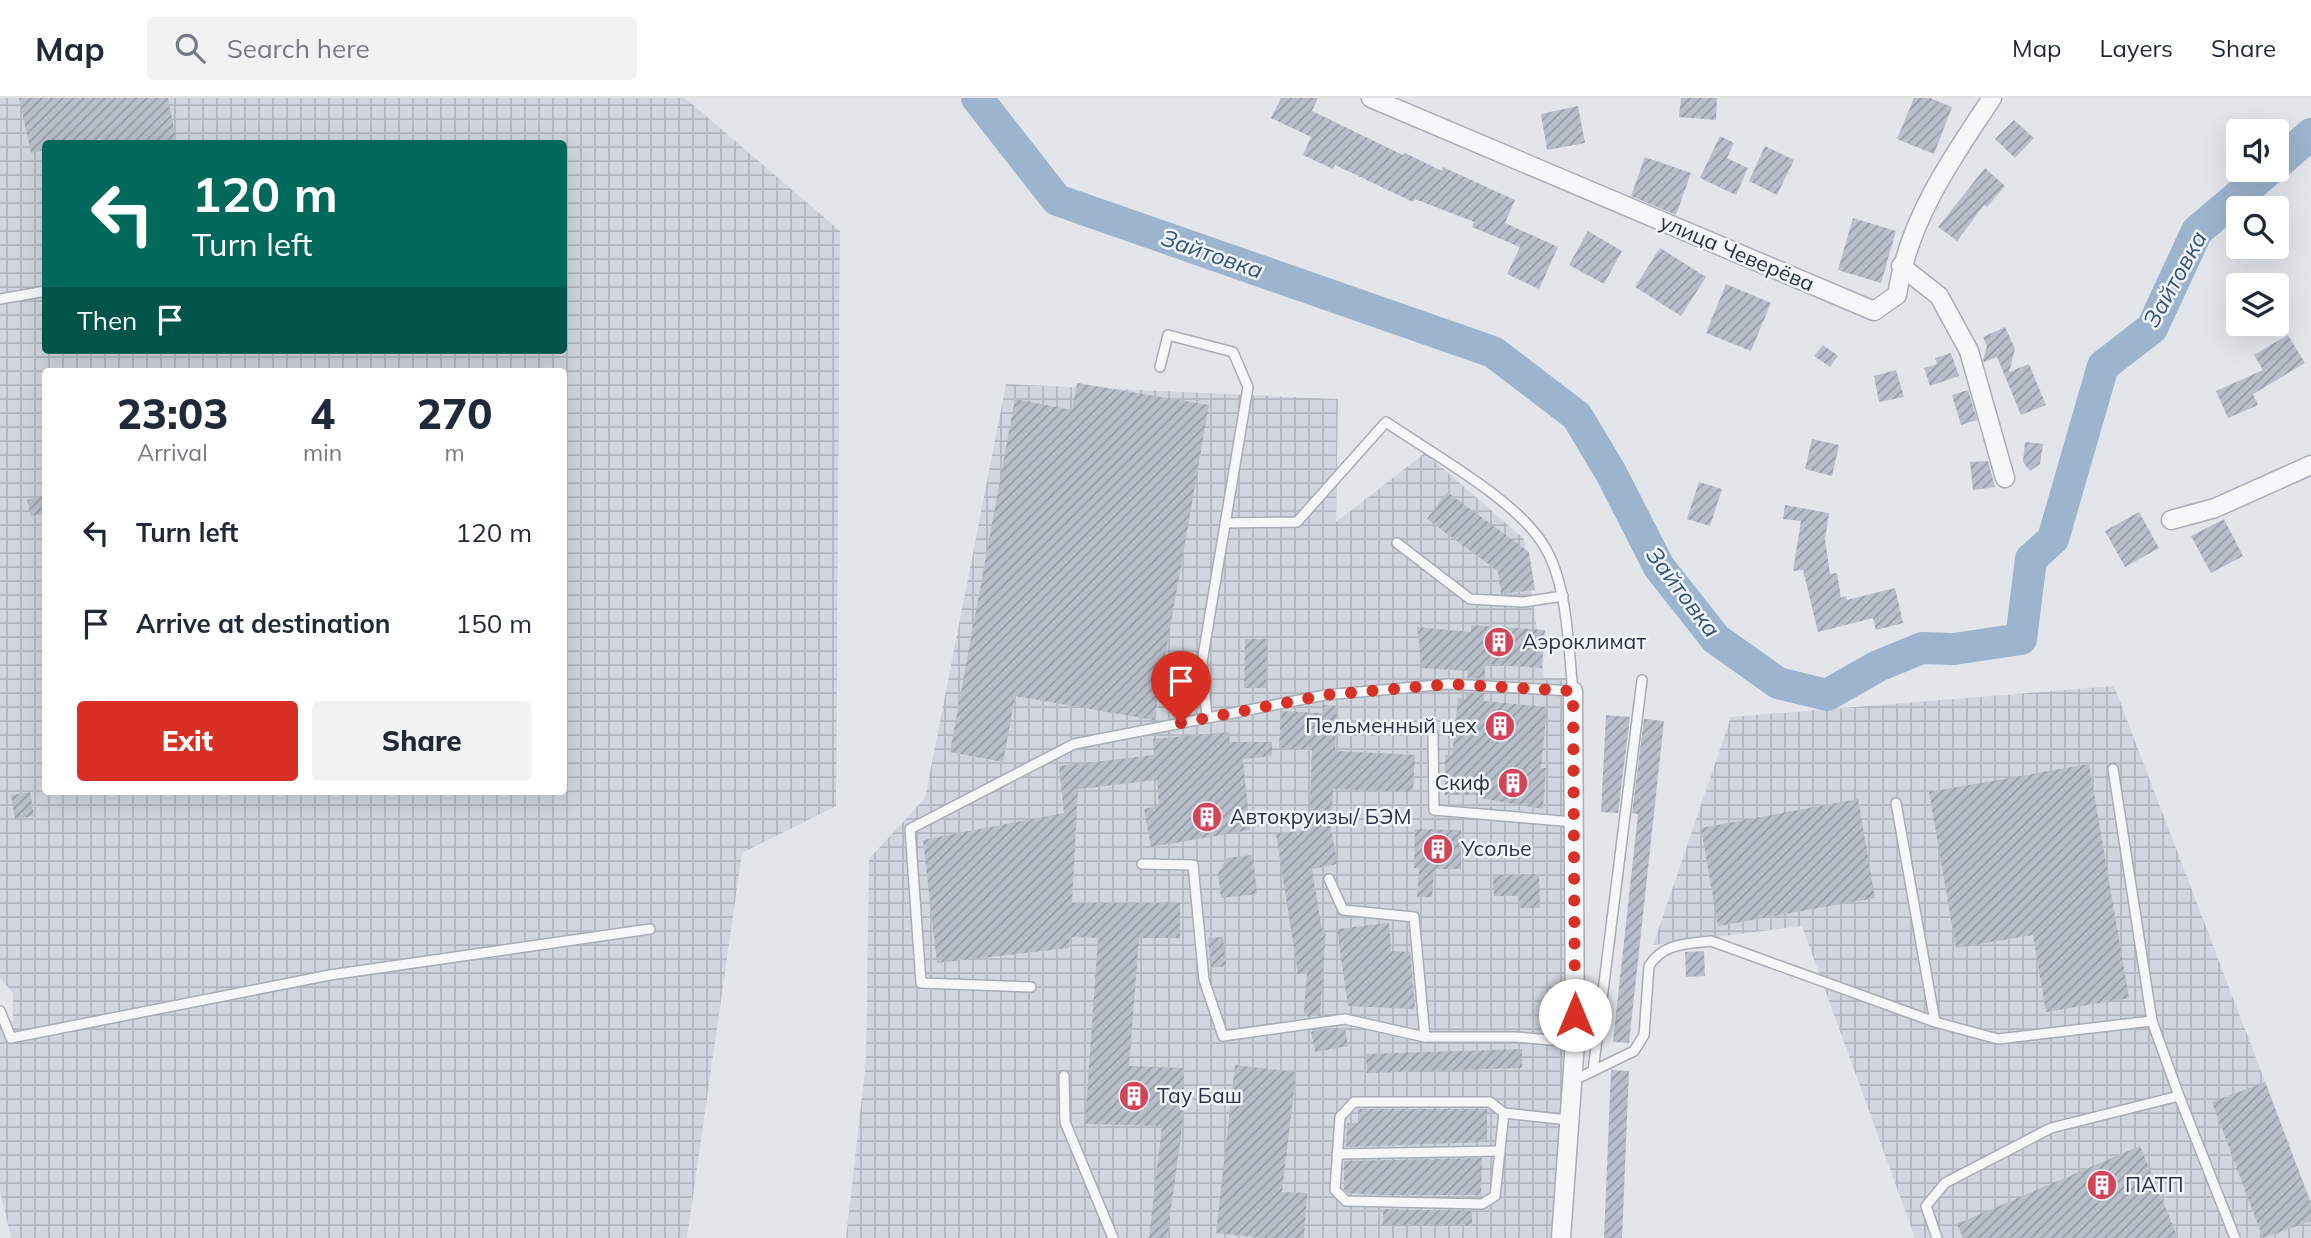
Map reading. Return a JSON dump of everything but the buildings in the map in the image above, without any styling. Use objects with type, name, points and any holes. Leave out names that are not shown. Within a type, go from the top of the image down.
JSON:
[{"type":"street","name":"улица Чеверёва","points":[[1371,98],[1874,311],[1897,295],[1901,266],[1938,178],[1992,98]]},
{"type":"street","points":[[1901,266],[1939,296],[1969,351],[2005,478]]},
{"type":"street","points":[[2171,520],[2215,508],[2311,464]]},
{"type":"street","points":[[1562,1238],[1575,1042],[1573,691]]},
{"type":"lane","points":[[0,299],[42,292]]},
{"type":"lane","points":[[1160,367],[1168,335],[1233,352],[1248,387],[1202,663],[1207,718]]},
{"type":"lane","points":[[1031,987],[920,983],[909,829],[1074,744],[1325,695],[1450,684],[1573,691],[1563,596],[1544,544],[1510,508],[1386,422],[1297,522],[1225,523]]},
{"type":"lane","points":[[1397,543],[1470,599],[1523,602],[1563,596]]},
{"type":"lane","points":[[1593,1071],[1642,680]]},
{"type":"lane","points":[[1433,734],[1434,810],[1574,822]]},
{"type":"lane","points":[[2113,769],[2152,1021],[2235,1238]]},
{"type":"lane","points":[[1896,803],[1935,1022]]},
{"type":"lane","points":[[1142,864],[1193,865],[1205,980],[1223,1036],[1345,1018],[1424,1037],[1516,1037],[1575,1042]]},
{"type":"lane","points":[[1329,879],[1343,910],[1414,917],[1424,1037]]},
{"type":"lane","points":[[0,1011],[11,1038],[330,975],[650,929]]},
{"type":"lane","points":[[1572,1081],[1634,1051],[1644,1035],[1649,965],[1655,956],[1674,945],[1711,941],[1935,1022],[1998,1039],[2152,1021]]},
{"type":"lane","points":[[1065,1076],[1065,1122],[1113,1238]]},
{"type":"lane","points":[[1937,1238],[1926,1206],[1945,1183],[2051,1128],[2179,1096]]},
{"type":"lane","points":[[1504,1113],[1495,1196],[1482,1204],[1346,1201],[1335,1190],[1340,1117],[1354,1102],[1490,1102],[1504,1113],[1569,1120]]},
{"type":"lane","points":[[1338,1154],[1500,1151]]},
{"type":"shaded area","points":[[0,98],[685,98],[840,231],[836,806],[742,853],[687,1238],[11,1238],[0,1190],[0,1025],[13,1021],[13,993],[0,978]]},
{"type":"shaded area","points":[[1006,384],[1338,399],[1336,522],[1425,453],[1524,539],[1544,678],[1574,678],[1563,1067],[1553,1238],[846,1238],[866,1061],[869,859],[925,798]]},
{"type":"shaded area","points":[[2114,686],[2311,1202],[2311,1238],[1915,1238],[1802,926],[1653,945],[1731,717]]},
{"type":"waterway","name":"Зайтовка","points":[[977,98],[1057,200],[1493,352],[1577,416],[1611,473],[1659,567],[1716,639],[1778,683],[1827,695],[1878,666],[1922,648],[1954,649],[2021,639],[2031,559],[2053,539],[2103,366],[2152,328],[2197,231],[2255,182]]},
{"type":"waterway","name":"Зайтовка","points":[[2289,153],[2311,134]]},
{"type":"place","name":"Аэроклимат","points":[[1499,642]]},
{"type":"place","name":"Пельменный цех","points":[[1500,726]]},
{"type":"place","name":"Скиф","points":[[1513,783]]},
{"type":"place","name":"Автокруизы/ БЭМ","points":[[1207,817]]},
{"type":"place","name":"Усолье","points":[[1438,849]]},
{"type":"place","name":"Тау Баш","points":[[1134,1096]]},
{"type":"place","name":"ПАТП","points":[[2102,1185]]},
{"type":"route","points":[[1181,723],[1325,695],[1450,684],[1573,691],[1575,1015]]}]
